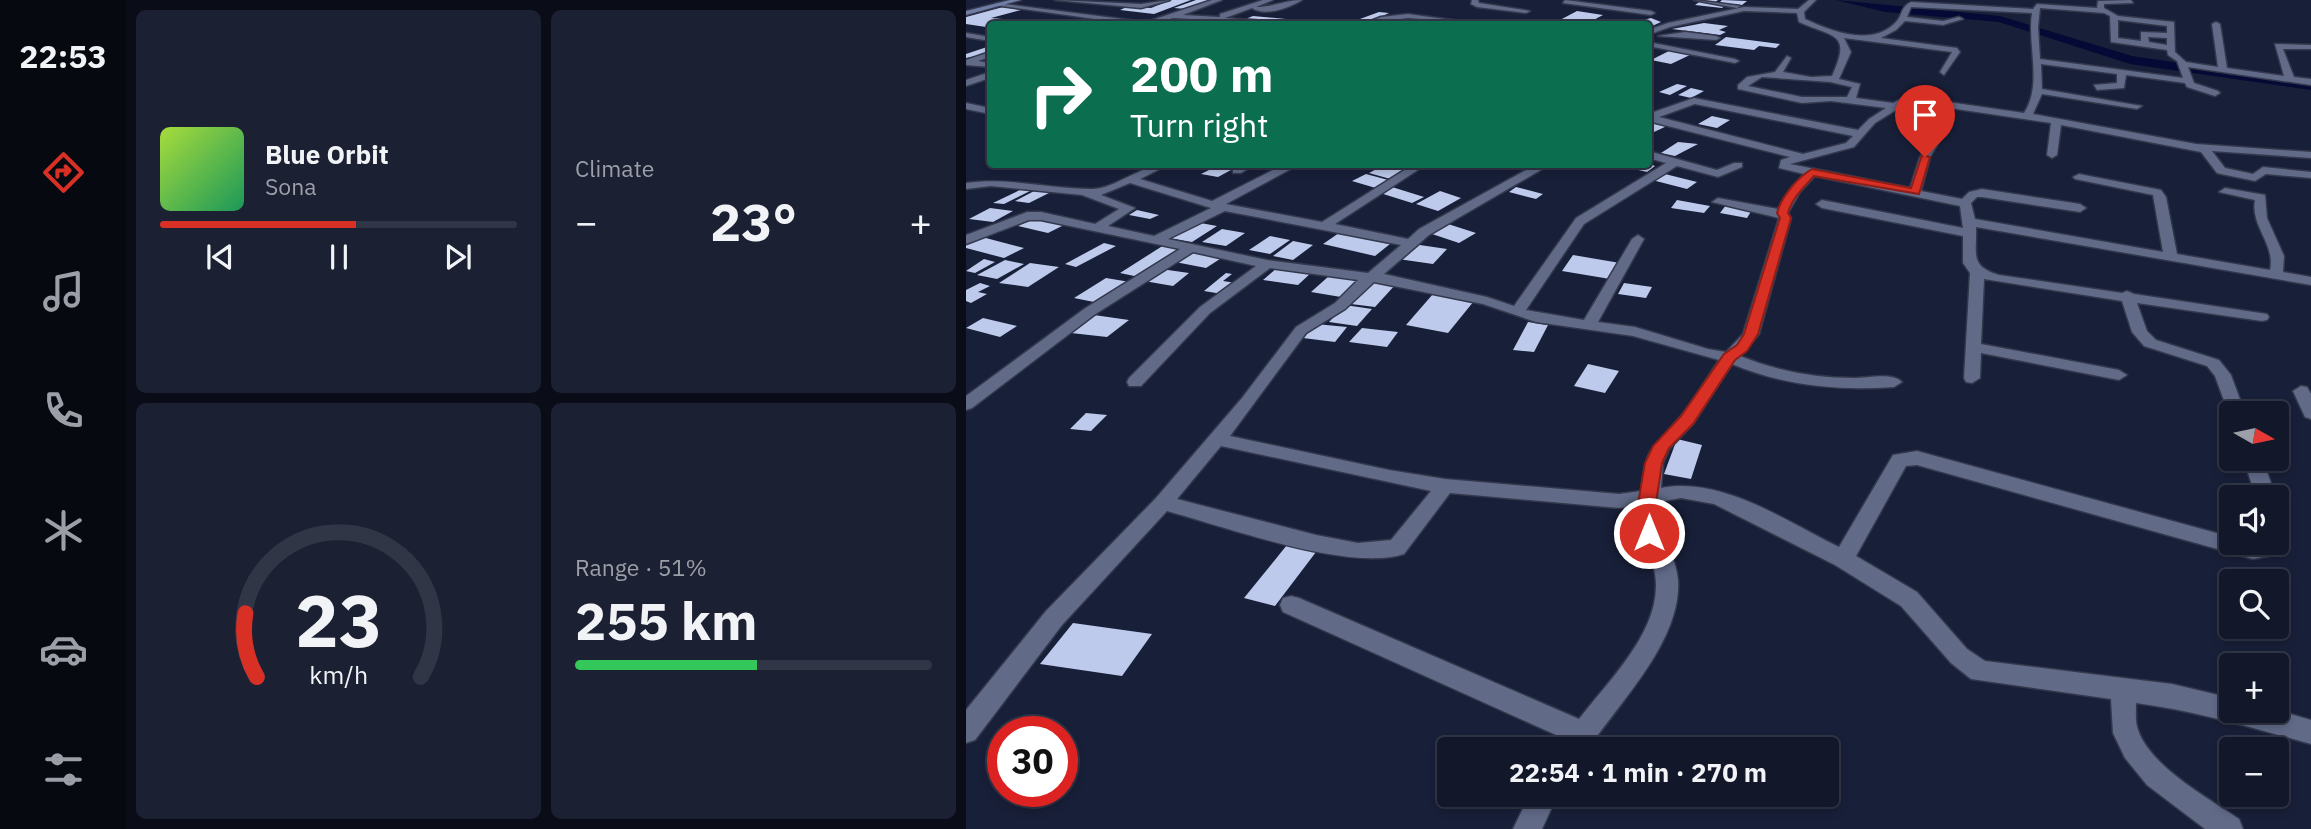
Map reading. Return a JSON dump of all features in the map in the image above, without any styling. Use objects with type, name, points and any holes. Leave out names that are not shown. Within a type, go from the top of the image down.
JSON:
[{"type":"main road","points":[[966,13],[1017,0]]},
{"type":"street","points":[[1058,0],[1141,6],[1167,0]]},
{"type":"street","points":[[1156,21],[1219,0]]},
{"type":"street","points":[[1210,21],[1270,0]]},
{"type":"street","points":[[1248,8],[1274,9],[1299,0]]},
{"type":"street","points":[[1475,0],[1473,3],[1477,5],[1526,11]]},
{"type":"street","points":[[1612,0],[1652,6],[1651,13]]},
{"type":"street","points":[[1697,0],[1744,9],[1800,11],[1813,0]]},
{"type":"street","points":[[2103,10],[2102,1],[2132,2]]},
{"type":"street","points":[[1565,2],[1651,13],[1686,22]]},
{"type":"street","points":[[1870,38],[1881,37],[1912,4],[2038,5],[2103,10],[2115,18],[2168,23],[2172,26],[2172,55],[2185,71],[2193,88],[2215,93]]},
{"type":"street","points":[[997,5],[1122,21]]},
{"type":"street","points":[[2027,116],[2038,91],[2035,31],[2038,5]]},
{"type":"street","points":[[1652,32],[1660,27],[1744,9]]},
{"type":"street","points":[[1800,11],[1802,20],[1836,35],[1954,50],[1956,52],[1944,72]]},
{"type":"street","points":[[1904,13],[1943,23],[1959,19]]},
{"type":"street","points":[[1375,21],[1390,15],[1445,21]]},
{"type":"street","points":[[1173,16],[1230,21]]},
{"type":"street","points":[[1402,21],[1413,16]]},
{"type":"street","points":[[2115,18],[2114,40],[2171,48]]},
{"type":"street","points":[[2216,24],[2223,69]]},
{"type":"street","points":[[1652,34],[1696,34],[1716,38]]},
{"type":"street","points":[[2145,46],[2144,34],[2172,36]]},
{"type":"street","points":[[966,35],[987,38]]},
{"type":"street","points":[[1830,79],[1835,78],[1847,52],[1844,43],[1836,35]]},
{"type":"street","points":[[2290,79],[2276,42],[2311,47]]},
{"type":"street","points":[[1652,45],[1735,61]]},
{"type":"street","points":[[1652,56],[1668,48]]},
{"type":"street","points":[[987,55],[967,63],[987,65]]},
{"type":"street","points":[[1777,75],[1787,58]]},
{"type":"street","points":[[2038,61],[2122,71],[2223,69],[2311,82]]},
{"type":"street","points":[[2097,87],[2121,86],[2122,71]]},
{"type":"street","points":[[1850,101],[1857,86],[1830,79],[1755,75],[1741,87],[1802,100],[1850,101],[1892,106]]},
{"type":"street","points":[[966,83],[987,76]]},
{"type":"street","points":[[2038,91],[2137,106]]},
{"type":"street","points":[[1965,203],[1783,166],[1785,162],[1838,149],[1858,140],[1860,134],[1892,106],[1901,101],[1916,100],[2027,116],[2198,147],[2311,155]]},
{"type":"street","points":[[1652,116],[1694,101],[1860,134]]},
{"type":"street","points":[[966,106],[987,109]]},
{"type":"street","points":[[1652,116],[1801,157]]},
{"type":"street","points":[[2052,155],[2056,122]]},
{"type":"street","points":[[1915,192],[1925,157],[1945,124]]},
{"type":"street","points":[[2198,147],[2210,152],[2218,168],[2228,174],[2255,178],[2263,170],[2311,175]]},
{"type":"street","points":[[1652,155],[1718,174],[1738,165]]},
{"type":"street","points":[[1518,311],[1580,220],[1675,162]]},
{"type":"street","points":[[966,186],[991,183],[1097,193],[1157,168]]},
{"type":"street","points":[[1237,171],[1243,168]]},
{"type":"street","points":[[1153,241],[1288,168]]},
{"type":"street","points":[[1324,226],[1416,168]]},
{"type":"street","points":[[966,731],[1054,618],[1163,503],[1217,439],[1301,330],[1340,306],[1408,243],[1539,168]]},
{"type":"street","points":[[1782,213],[1795,190],[1812,172]]},
{"type":"street","points":[[2079,177],[2157,192],[2161,197],[2171,257]]},
{"type":"street","points":[[1132,180],[1203,204],[1408,243]]},
{"type":"street","points":[[2225,192],[2262,198],[2259,214],[2279,258],[2275,275]]},
{"type":"street","points":[[1082,193],[1129,208],[1095,229]]},
{"type":"street","points":[[1972,378],[1977,273],[1970,263],[1965,203],[1973,194],[1982,193],[2080,208]]},
{"type":"street","points":[[1581,737],[1651,643],[1664,612],[1668,581],[1649,533],[1646,510],[1654,463],[1661,446],[1687,420],[1729,357],[1742,348],[1751,334],[1786,218],[1782,213],[1718,202]]},
{"type":"street","points":[[1822,204],[2311,281]]},
{"type":"street","points":[[966,240],[1027,216],[1041,216],[1267,264],[1371,278],[1487,301],[1536,318],[1635,332],[1706,354],[1729,357],[1779,375],[1836,384],[1894,382]]},
{"type":"street","points":[[1589,324],[1638,239]]},
{"type":"street","points":[[966,404],[1089,312],[1191,248]]},
{"type":"street","points":[[1135,383],[1205,310],[1267,264]]},
{"type":"street","points":[[1977,273],[1997,279],[2127,295],[2262,317]]},
{"type":"street","points":[[2127,295],[2140,332],[2150,343],[2213,363],[2223,375],[2232,401]]},
{"type":"street","points":[[1974,347],[2119,375]]},
{"type":"street","points":[[2301,391],[2311,413]]},
{"type":"street","points":[[1217,439],[1389,477],[1445,486],[1619,501],[1681,491],[1718,497],[1843,559],[1909,599],[1959,656],[1980,671],[2172,696],[2219,707]]},
{"type":"street","points":[[1843,559],[1900,460],[1917,458],[2219,542]]},
{"type":"street","points":[[1163,503],[1316,544],[1358,551],[1397,548],[1445,486]]},
{"type":"street","points":[[1291,605],[1570,737]]},
{"type":"street","points":[[2123,690],[2125,732],[2139,758],[2171,788],[2229,829]]},
{"type":"street","points":[[2279,723],[2311,732]]},
{"type":"street","points":[[1527,829],[1538,807]]},
{"type":"building","points":[[1171,0],[1191,0],[1154,14],[1120,10],[1129,6],[1151,8]]},
{"type":"building","points":[[1196,0],[1210,0],[1186,9],[1174,8]]},
{"type":"building","points":[[1702,0],[1718,0],[1714,3],[1718,4],[1722,0],[1747,1],[1742,5],[1727,4],[1722,8],[1695,5]]},
{"type":"building","points":[[1003,7],[1021,10],[991,18],[1014,20],[987,21],[986,27],[966,24],[966,17]]},
{"type":"building","points":[[1577,11],[1603,15],[1592,21],[1560,20]]},
{"type":"building","points":[[1379,12],[1389,13],[1372,21],[1354,21]]},
{"type":"building","points":[[1253,16],[1286,19],[1281,21],[1243,20]]},
{"type":"building","points":[[1651,18],[1661,22],[1652,26],[1652,21],[1640,21]]},
{"type":"building","points":[[1704,23],[1728,26],[1719,30],[1726,32],[1720,35],[1672,29]]},
{"type":"building","points":[[1726,37],[1780,44],[1776,48],[1759,46],[1754,50],[1715,45]]},
{"type":"building","points":[[987,47],[987,54],[966,58],[966,54]]},
{"type":"building","points":[[1671,50],[1692,54],[1671,64],[1652,60]]},
{"type":"building","points":[[1677,84],[1687,86],[1670,95],[1659,92]]},
{"type":"building","points":[[1691,88],[1704,91],[1691,98],[1678,95]]},
{"type":"building","points":[[1712,116],[1730,120],[1717,128],[1698,124]]},
{"type":"building","points":[[1656,121],[1669,125],[1654,132],[1652,123]]},
{"type":"building","points":[[1678,142],[1698,144],[1675,156],[1661,153]]},
{"type":"building","points":[[1655,166],[1647,172],[1630,168]]},
{"type":"building","points":[[1213,168],[1231,170],[1218,177],[1201,174]]},
{"type":"building","points":[[1378,168],[1412,169],[1394,180],[1369,173]]},
{"type":"building","points":[[1661,173],[1697,182],[1687,189],[1652,180]]},
{"type":"building","points":[[1366,174],[1392,181],[1379,189],[1352,181]]},
{"type":"building","points":[[1392,187],[1424,197],[1412,203],[1380,193]]},
{"type":"building","points":[[1516,187],[1543,194],[1536,199],[1509,192]]},
{"type":"building","points":[[1024,188],[1034,189],[1004,204],[993,203]]},
{"type":"building","points":[[1038,189],[1053,191],[1029,203],[1015,201]]},
{"type":"building","points":[[1440,191],[1461,198],[1438,211],[1416,204]]},
{"type":"building","points":[[1677,200],[1710,206],[1704,213],[1671,208]]},
{"type":"building","points":[[1726,205],[1752,210],[1747,218],[1720,213]]},
{"type":"building","points":[[990,208],[1013,211],[993,222],[969,219]]},
{"type":"building","points":[[1137,210],[1159,215],[1150,219],[1129,215]]},
{"type":"building","points":[[1035,218],[1064,225],[1048,233],[1018,226]]},
{"type":"building","points":[[1195,222],[1217,226],[1192,242],[1169,238]]},
{"type":"building","points":[[1445,223],[1476,233],[1459,243],[1429,233]]},
{"type":"building","points":[[1222,229],[1245,233],[1226,246],[1202,242]]},
{"type":"building","points":[[1339,233],[1390,244],[1375,256],[1323,244]]},
{"type":"building","points":[[1270,236],[1290,240],[1270,254],[1249,250]]},
{"type":"building","points":[[982,237],[1024,248],[1004,258],[966,248],[966,245]]},
{"type":"building","points":[[1293,241],[1313,245],[1293,260],[1273,256]]},
{"type":"building","points":[[1104,243],[1116,246],[1076,267],[1065,264]]},
{"type":"building","points":[[1413,244],[1447,249],[1433,264],[1398,259]]},
{"type":"building","points":[[1164,245],[1182,249],[1139,277],[1120,273]]},
{"type":"building","points":[[1192,251],[1223,257],[1206,268],[1175,262]]},
{"type":"building","points":[[1573,255],[1620,263],[1610,279],[1562,271]]},
{"type":"building","points":[[984,259],[995,262],[975,273],[966,271]]},
{"type":"building","points":[[1005,260],[1024,264],[997,279],[977,275]]},
{"type":"building","points":[[1030,263],[1059,267],[1028,287],[999,283]]},
{"type":"building","points":[[1278,267],[1312,272],[1298,285],[1263,280]]},
{"type":"building","points":[[1161,269],[1189,273],[1173,286],[1144,281]]},
{"type":"building","points":[[1226,273],[1232,274],[1223,281],[1236,283],[1222,294],[1204,291]]},
{"type":"building","points":[[1329,276],[1357,281],[1341,297],[1311,292]]},
{"type":"building","points":[[1106,278],[1130,282],[1099,303],[1074,298]]},
{"type":"building","points":[[1374,281],[1396,284],[1375,307],[1351,304]]},
{"type":"building","points":[[980,283],[990,286],[978,292],[987,294],[971,303],[966,301],[966,290]]},
{"type":"building","points":[[1624,283],[1652,287],[1646,298],[1618,294]]},
{"type":"building","points":[[1433,294],[1474,301],[1448,333],[1406,325]]},
{"type":"building","points":[[1345,305],[1372,309],[1357,326],[1329,322]]},
{"type":"building","points":[[1094,315],[1129,320],[1107,337],[1071,333]]},
{"type":"building","points":[[983,318],[1017,326],[1000,337],[966,328]]},
{"type":"building","points":[[1528,322],[1548,325],[1534,352],[1513,350]]},
{"type":"building","points":[[1316,324],[1347,327],[1335,342],[1303,338]]},
{"type":"building","points":[[1362,328],[1398,332],[1387,347],[1349,342]]},
{"type":"building","points":[[1588,364],[1619,371],[1605,393],[1574,386]]},
{"type":"building","points":[[1086,413],[1107,415],[1091,431],[1070,429]]},
{"type":"building","points":[[1677,439],[1702,445],[1691,479],[1664,474]]},
{"type":"building","points":[[1287,545],[1316,552],[1275,606],[1244,598]]},
{"type":"building","points":[[1073,623],[1152,634],[1122,676],[1040,664]]},
{"type":"waterway","points":[[1841,0],[1885,9],[2000,19],[2130,60],[2311,86]]},
{"type":"route","points":[[1649,533],[1646,510],[1654,463],[1661,446],[1687,420],[1729,357],[1742,348],[1751,334],[1786,218],[1782,213],[1784,206],[1795,190],[1812,172],[1915,192],[1925,157]]}]
